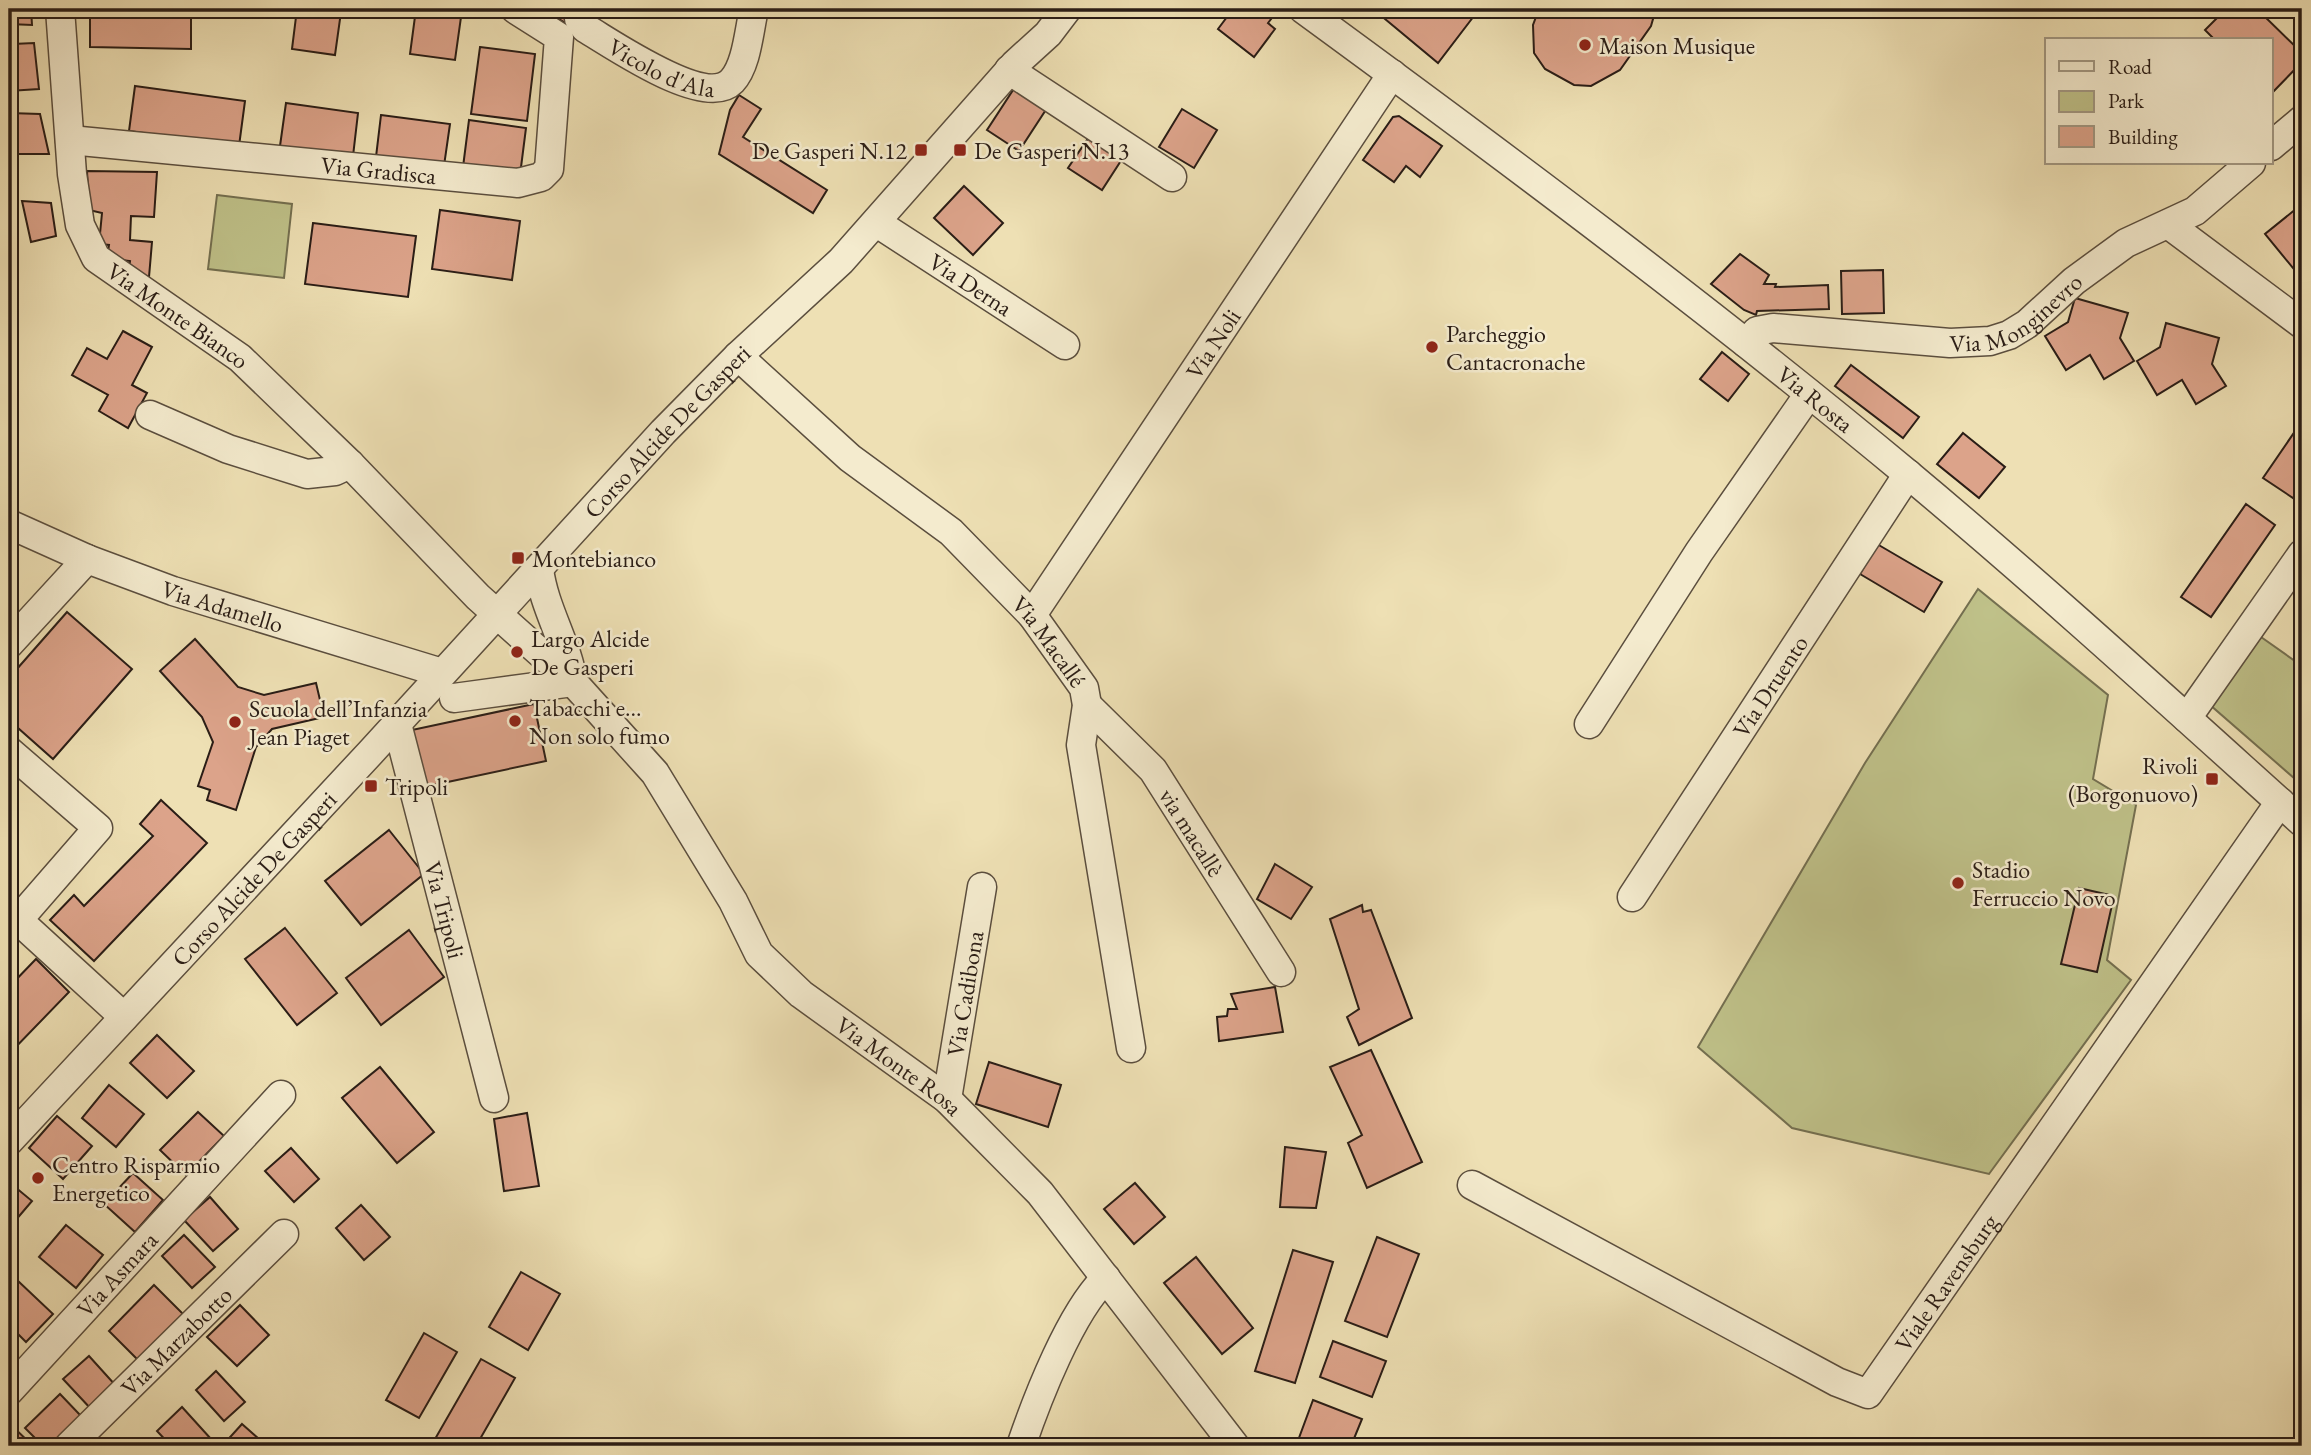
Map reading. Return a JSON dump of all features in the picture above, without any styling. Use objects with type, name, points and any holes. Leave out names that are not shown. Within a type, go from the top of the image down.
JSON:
[{"type":"street","name":"Via Monte Bianco","points":[[60,9],[70,141],[80,225],[96,258],[240,358],[350,464],[497,614]]},
{"type":"street","name":"Via Gradisca","points":[[70,141],[518,183],[541,177],[550,169],[559,37],[515,9]]},
{"type":"street","name":"Vicolo d'Ala","points":[[580,9],[579,19],[585,28],[659,72],[695,85],[723,87],[733,80],[741,62],[754,9]]},
{"type":"street","name":"Corso Alcide De Gasperi","points":[[1012,67],[1025,32],[1043,9]]},
{"type":"street","name":"Corso Alcide De Gasperi","points":[[9,1141],[397,724],[663,432],[877,223],[1012,67],[1048,34],[1067,9]]},
{"type":"street","name":"Via Rosta","points":[[1303,9],[1746,343],[1908,474],[2188,718],[2302,822]]},
{"type":"street","points":[[1012,67],[1172,177]]},
{"type":"street","name":"Via Noli","points":[[1032,615],[1392,74]]},
{"type":"street","points":[[2272,145],[2302,120]]},
{"type":"street","name":"Via Monginevro","points":[[1746,343],[1757,331],[1773,328],[1950,344],[1990,341],[2010,335],[2027,324],[2074,281],[2126,243],[2195,211],[2250,164]]},
{"type":"street","name":"Via Derna","points":[[877,223],[1065,345]]},
{"type":"street","points":[[2168,224],[2302,324]]},
{"type":"street","name":"Via Macallé","points":[[738,356],[850,458],[951,532],[1032,615],[1084,688],[1087,705],[1081,745],[1131,1048]]},
{"type":"street","points":[[1589,724],[1699,552],[1809,394]]},
{"type":"street","points":[[150,415],[228,449],[307,474],[335,471],[350,464]]},
{"type":"street","name":"Via Druento","points":[[1632,897],[1908,474]]},
{"type":"street","name":"Via Adamello","points":[[9,524],[87,559],[185,595],[442,673]]},
{"type":"street","points":[[2188,718],[2302,554]]},
{"type":"street","points":[[9,644],[87,559]]},
{"type":"street","points":[[539,569],[545,605],[569,655],[573,682]]},
{"type":"street","points":[[497,614],[573,682]]},
{"type":"street","points":[[454,698],[573,682]]},
{"type":"street","name":"Via Monte Rosa","points":[[573,682],[654,773],[733,901],[759,954],[801,993],[947,1099],[1040,1194],[1235,1446]]},
{"type":"street","name":"via macallè","points":[[1087,705],[1153,770],[1281,972]]},
{"type":"street","name":"Via Tripoli","points":[[397,724],[494,1098]]},
{"type":"street","points":[[9,751],[98,828],[13,925],[124,1017]]},
{"type":"street","name":"Viale Ravensburg","points":[[1472,1185],[1837,1382],[1868,1394],[2280,802]]},
{"type":"street","name":"Via Cadibona","points":[[947,1099],[982,887]]},
{"type":"street","name":"Via Asmara","points":[[9,1391],[281,1095]]},
{"type":"street","name":"Via Marzabotto","points":[[69,1446],[284,1234]]},
{"type":"street","points":[[1021,1446],[1031,1415],[1075,1324],[1106,1278]]},
{"type":"green space","points":[[217,195],[292,204],[284,278],[208,269]]},
{"type":"green space","name":"Stadio Ferruccio Novo","points":[[1978,589],[2108,695],[2093,779],[2136,805],[2107,960],[2131,980],[1989,1174],[1792,1128],[1698,1047],[1865,763]]},
{"type":"green space","points":[[2261,637],[2302,666],[2302,785],[2209,704]]},
{"type":"building","points":[[9,9],[31,9],[32,25],[9,24]]},
{"type":"building","points":[[90,9],[191,9],[191,49],[90,47]]},
{"type":"building","points":[[297,9],[341,12],[335,55],[292,49]]},
{"type":"building","points":[[416,9],[462,10],[455,60],[410,54]]},
{"type":"building","points":[[543,9],[573,9],[567,24]]},
{"type":"building","points":[[1233,9],[1269,9],[1275,14],[1268,23],[1275,29],[1254,57],[1218,29]]},
{"type":"building","points":[[1373,9],[1473,9],[1477,12],[1438,63]]},
{"type":"building","name":"Maison Musique","points":[[1539,9],[1655,9],[1655,12],[1651,26],[1620,70],[1591,86],[1574,85],[1545,69],[1534,53],[1533,25]]},
{"type":"building","points":[[2226,9],[2257,9],[2302,53],[2302,62],[2272,93],[2272,38],[2213,38],[2205,30]]},
{"type":"building","points":[[34,43],[39,89],[9,91],[9,55],[12,54],[13,44]]},
{"type":"building","points":[[480,47],[535,54],[527,121],[471,114]]},
{"type":"building","points":[[1017,84],[1049,105],[1019,151],[987,130]]},
{"type":"building","points":[[135,86],[245,101],[239,146],[129,131]]},
{"type":"building","points":[[739,95],[761,109],[743,137],[827,190],[813,213],[719,154],[730,110]]},
{"type":"building","points":[[286,103],[358,113],[353,156],[280,146]]},
{"type":"building","points":[[1182,109],[1217,130],[1194,168],[1159,147]]},
{"type":"building","points":[[9,113],[40,114],[49,154],[9,154]]},
{"type":"building","points":[[381,115],[450,124],[444,166],[376,157]]},
{"type":"building","points":[[1399,116],[1442,146],[1420,177],[1406,166],[1394,182],[1363,160],[1393,117]]},
{"type":"building","points":[[469,120],[526,128],[520,175],[463,167]]},
{"type":"building","points":[[1091,134],[1124,156],[1102,190],[1068,168]]},
{"type":"building","points":[[87,171],[157,172],[154,217],[131,216],[130,240],[152,242],[149,277],[128,274],[130,261],[107,258],[109,245],[99,244],[102,213],[89,210]]},
{"type":"building","points":[[964,186],[1003,223],[973,255],[934,218]]},
{"type":"building","points":[[22,201],[51,203],[56,236],[31,242]]},
{"type":"building","points":[[2302,204],[2302,279],[2265,234]]},
{"type":"building","points":[[440,210],[520,221],[512,280],[432,269]]},
{"type":"building","points":[[313,223],[416,236],[408,297],[305,284]]},
{"type":"building","points":[[1740,254],[1769,275],[1764,284],[1776,284],[1775,287],[1828,285],[1829,309],[1757,311],[1756,315],[1744,310],[1711,284]]},
{"type":"building","points":[[1883,270],[1884,313],[1842,314],[1841,271]]},
{"type":"building","points":[[2075,298],[2128,313],[2120,338],[2134,361],[2104,379],[2090,355],[2066,370],[2045,336],[2068,322]]},
{"type":"building","points":[[2166,323],[2219,338],[2212,364],[2226,386],[2196,404],[2182,380],[2157,395],[2137,361],[2160,347]]},
{"type":"building","points":[[123,331],[152,347],[132,385],[147,393],[128,428],[99,411],[108,395],[72,375],[87,348],[107,359]]},
{"type":"building","points":[[1722,352],[1749,374],[1728,401],[1700,379]]},
{"type":"building","points":[[1851,365],[1919,417],[1903,438],[1835,386]]},
{"type":"building","points":[[2302,421],[2302,484],[2293,498],[2263,478]]},
{"type":"building","points":[[1963,433],[2005,467],[1979,498],[1937,464]]},
{"type":"building","points":[[2246,504],[2275,525],[2211,617],[2181,597]]},
{"type":"building","points":[[1877,544],[1942,582],[1924,612],[1860,574]]},
{"type":"building","points":[[67,612],[132,669],[53,759],[9,720],[9,678]]},
{"type":"building","points":[[195,639],[238,687],[264,695],[316,683],[324,717],[272,729],[256,747],[236,810],[207,800],[210,790],[198,786],[213,742],[202,717],[160,671]]},
{"type":"building","points":[[534,704],[546,761],[424,787],[412,730]]},
{"type":"building","points":[[161,800],[207,843],[94,961],[50,920],[74,895],[84,906],[153,836],[140,824]]},
{"type":"building","points":[[389,830],[424,874],[361,925],[325,881]]},
{"type":"building","points":[[1275,864],[1312,887],[1291,919],[1257,899]]},
{"type":"building","points":[[2079,888],[2114,896],[2097,972],[2061,964]]},
{"type":"building","points":[[1362,905],[1363,912],[1371,910],[1412,1018],[1359,1045],[1347,1017],[1359,1009],[1330,919]]},
{"type":"building","points":[[285,928],[337,993],[297,1025],[245,959]]},
{"type":"building","points":[[409,930],[444,977],[381,1025],[346,978]]},
{"type":"building","points":[[36,959],[69,992],[9,1054],[9,987]]},
{"type":"building","points":[[1275,987],[1283,1032],[1219,1041],[1217,1017],[1227,1016],[1228,1009],[1237,1009],[1231,994]]},
{"type":"building","points":[[157,1035],[194,1071],[167,1098],[130,1063]]},
{"type":"building","points":[[1371,1050],[1422,1162],[1367,1188],[1348,1143],[1362,1135],[1330,1067]]},
{"type":"building","points":[[989,1062],[1061,1085],[1048,1127],[976,1104]]},
{"type":"building","points":[[380,1067],[434,1132],[397,1163],[342,1098]]},
{"type":"building","points":[[109,1085],[144,1114],[116,1147],[82,1118]]},
{"type":"building","points":[[198,1112],[224,1136],[186,1175],[160,1150]]},
{"type":"building","points":[[527,1113],[539,1186],[504,1191],[494,1119]]},
{"type":"building","points":[[57,1116],[92,1146],[63,1179],[29,1148]]},
{"type":"building","points":[[1285,1147],[1326,1152],[1316,1208],[1280,1207]]},
{"type":"building","points":[[291,1148],[319,1179],[294,1202],[265,1171]]},
{"type":"building","points":[[133,1173],[163,1200],[135,1232],[104,1204]]},
{"type":"building","points":[[9,1182],[32,1201],[9,1228]]},
{"type":"building","points":[[1135,1183],[1165,1217],[1134,1244],[1104,1209]]},
{"type":"building","points":[[210,1197],[238,1229],[213,1251],[184,1220]]},
{"type":"building","points":[[361,1205],[390,1237],[364,1260],[336,1228]]},
{"type":"building","points":[[66,1225],[103,1255],[76,1288],[39,1257]]},
{"type":"building","points":[[184,1235],[215,1267],[192,1288],[162,1256]]},
{"type":"building","points":[[1377,1237],[1419,1254],[1387,1337],[1345,1321]]},
{"type":"building","points":[[1293,1250],[1333,1262],[1295,1383],[1255,1371]]},
{"type":"building","points":[[1196,1257],[1253,1328],[1222,1354],[1164,1283]]},
{"type":"building","points":[[521,1272],[560,1294],[528,1350],[489,1327]]},
{"type":"building","points":[[17,1280],[53,1314],[26,1342],[9,1325],[9,1288]]},
{"type":"building","points":[[154,1285],[185,1316],[140,1362],[109,1331]]},
{"type":"building","points":[[240,1305],[269,1335],[237,1366],[207,1337]]},
{"type":"building","points":[[424,1333],[457,1352],[419,1418],[386,1400]]},
{"type":"building","points":[[1333,1341],[1386,1361],[1372,1397],[1320,1377]]},
{"type":"building","points":[[89,1356],[117,1387],[92,1410],[63,1379]]},
{"type":"building","points":[[481,1359],[515,1378],[476,1446],[431,1446]]},
{"type":"building","points":[[216,1371],[245,1402],[224,1421],[196,1390]]},
{"type":"building","points":[[60,1394],[81,1416],[49,1446],[43,1446],[25,1428]]},
{"type":"building","points":[[1313,1400],[1362,1419],[1351,1446],[1296,1446]]},
{"type":"building","points":[[182,1407],[211,1439],[203,1446],[171,1446],[157,1431]]},
{"type":"building","points":[[9,1423],[33,1446],[9,1446]]},
{"type":"building","points":[[242,1424],[267,1446],[222,1446]]},
{"type":"place","name":"Maison Musique","points":[[1585,45]]},
{"type":"place","name":"De Gasperi N.12","points":[[921,150]]},
{"type":"place","name":"De Gasperi N.13","points":[[960,150]]},
{"type":"place","name":"Parcheggio Cantacronache","points":[[1432,347]]},
{"type":"place","name":"Montebianco","points":[[518,558]]},
{"type":"place","name":"Largo Alcide De Gasperi","points":[[517,652]]},
{"type":"place","name":"Tabacchi e... Non solo fumo","points":[[515,721]]},
{"type":"place","name":"Scuola dell’Infanzia Jean Piaget","points":[[235,722]]},
{"type":"place","name":"Rivoli (Borgonuovo)","points":[[2212,779]]},
{"type":"place","name":"Tripoli","points":[[371,786]]},
{"type":"place","name":"Stadio Ferruccio Novo","points":[[1958,883]]},
{"type":"place","name":"Centro Risparmio Energetico","points":[[38,1178]]}]
